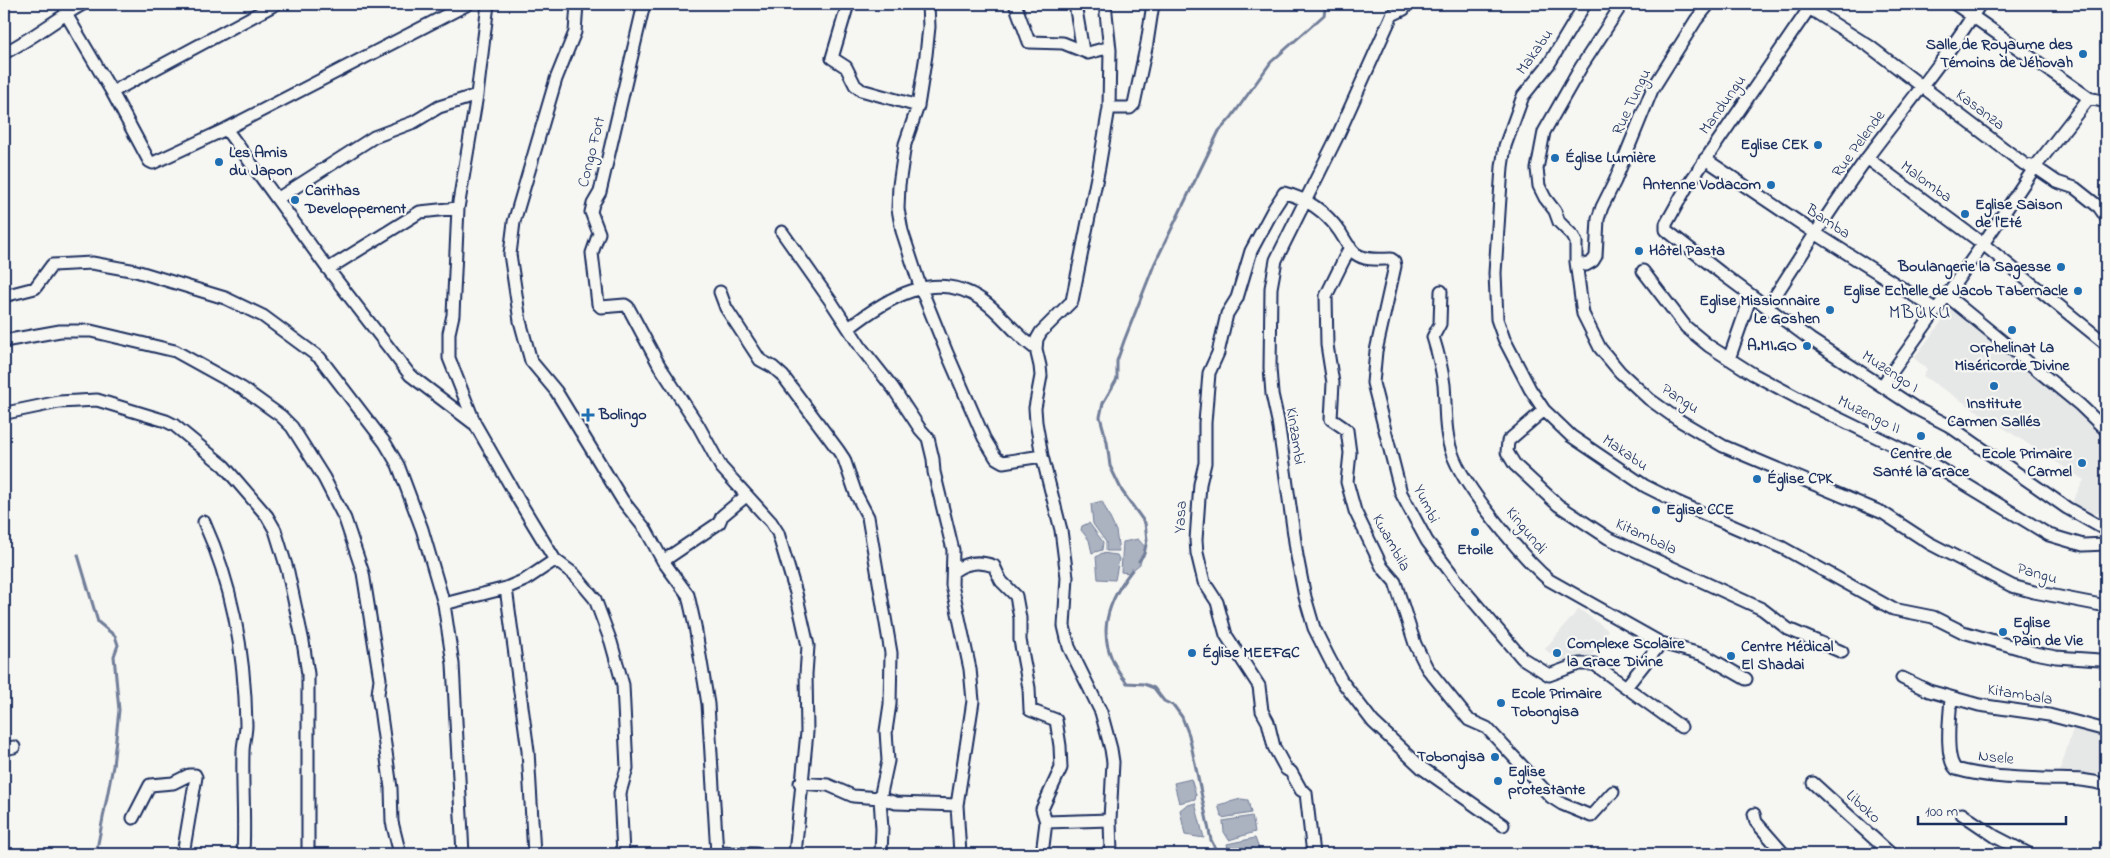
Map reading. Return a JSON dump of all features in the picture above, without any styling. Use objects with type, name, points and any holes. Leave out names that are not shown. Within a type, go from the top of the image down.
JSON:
[{"type":"street","points":[[4,53],[28,41],[65,9],[83,4]]},
{"type":"street","points":[[112,92],[276,4]]},
{"type":"street","points":[[65,9],[149,161],[153,163],[226,129],[468,4]]},
{"type":"street","points":[[488,4],[477,95],[458,208],[453,315],[449,333],[448,358],[475,424],[555,560],[574,574],[595,598],[611,642],[622,681],[626,768],[620,793],[623,854]]},
{"type":"street","points":[[577,4],[575,32],[556,79],[514,222],[510,254],[517,302],[531,361],[556,391],[623,501],[646,530],[663,561],[688,595],[708,704],[717,853],[756,854]]},
{"type":"street","name":"Congo Fort","points":[[644,4],[600,192],[591,212],[598,233],[592,253],[600,306],[625,305],[628,307],[659,365],[698,425],[721,468],[746,496]]},
{"type":"street","points":[[848,4],[832,58],[846,67],[855,85],[861,90],[918,106]]},
{"type":"street","points":[[928,4],[928,41],[918,106],[905,144],[898,208],[902,231],[920,286],[968,401],[996,458],[1003,462],[1042,456]]},
{"type":"street","points":[[1015,4],[1029,42],[1063,43],[1088,53],[1103,48],[1110,50]]},
{"type":"street","points":[[1075,4],[1083,51]]},
{"type":"street","points":[[1105,4],[1110,50],[1109,108],[1075,292],[1068,307],[1041,332],[1037,339],[1036,349],[1040,376],[1035,408],[1042,456],[1060,530],[1067,577],[1064,626],[1070,647],[1101,712],[1111,749],[1113,762],[1110,820],[1111,854]]},
{"type":"street","points":[[1109,108],[1130,108],[1134,104],[1153,4]]},
{"type":"street","name":"Kinzambi","points":[[1407,4],[1404,9],[1392,15],[1307,200],[1282,247],[1272,272],[1270,368],[1272,394],[1278,421],[1297,556],[1305,597],[1314,628],[1341,680],[1373,722],[1422,768],[1503,825]]},
{"type":"street","name":"Makabu","points":[[1585,4],[1549,64],[1523,96],[1505,146],[1502,167],[1495,273],[1497,319],[1504,339],[1530,389],[1544,410],[1571,436],[1645,486],[1676,502],[1783,548],[1893,609],[1933,617],[1963,632],[2035,653],[2106,662]]},
{"type":"street","name":"Pangu","points":[[1622,4],[1544,132],[1537,169],[1539,186],[1555,211],[1559,222],[1573,236],[1576,242],[1576,262],[1583,314],[1597,343],[1634,386],[1677,419],[1723,446],[1883,513],[1929,543],[2012,586],[2106,606]]},
{"type":"street","name":"Rue Tungu","points":[[1576,262],[1586,265],[1593,261],[1596,256],[1598,219],[1602,207],[1615,181],[1652,90],[1696,20],[1709,4]]},
{"type":"street","points":[[1955,4],[2089,98],[2106,102]]},
{"type":"street","name":"Rue Pelende","points":[[1768,307],[1815,233],[1867,158],[1922,87],[1980,4]]},
{"type":"street","name":"Kasanza","points":[[1810,6],[1869,46],[2024,164],[2035,167],[2057,182],[2075,188],[2099,207],[2106,217]]},
{"type":"street","name":"Mandungu","points":[[1665,227],[1686,188],[1705,159],[1810,6]]},
{"type":"street","points":[[277,199],[374,137],[414,122],[439,107],[477,95]]},
{"type":"street","points":[[1882,386],[2035,167],[2089,98]]},
{"type":"street","points":[[226,129],[328,269],[410,375],[475,424]]},
{"type":"street","name":"Malomba","points":[[1867,158],[1983,244],[2106,344]]},
{"type":"street","name":"Bamba","points":[[1705,159],[1815,233],[1935,309]]},
{"type":"street","name":"Yasa","points":[[1307,200],[1282,194],[1251,251],[1237,298],[1227,314],[1218,352],[1208,379],[1205,463],[1200,484],[1196,540],[1204,582],[1217,602],[1226,635],[1259,686],[1262,711],[1268,722],[1274,747],[1286,769],[1291,772],[1301,790],[1306,793],[1313,854]]},
{"type":"street","points":[[1307,200],[1332,220],[1350,247]]},
{"type":"street","points":[[328,269],[420,212],[458,208]]},
{"type":"street","name":"Muzengo I","points":[[1665,227],[1713,267],[1810,339],[1882,386],[1948,425],[2067,508],[2106,530]]},
{"type":"street","points":[[782,232],[862,349],[893,388],[928,438],[934,472],[953,550],[954,571],[952,585],[970,669],[973,700],[957,805],[960,854]]},
{"type":"street","name":"Yumbi","points":[[1350,247],[1363,257],[1394,261],[1376,352],[1372,383],[1401,493],[1427,541],[1522,658],[1550,676],[1579,664],[1594,664],[1681,727]]},
{"type":"street","name":"Kwambila","points":[[1350,247],[1326,296],[1327,345],[1333,383],[1331,420],[1347,430],[1350,453],[1348,482],[1355,511],[1382,567],[1394,582],[1415,644],[1427,668],[1469,720],[1487,728],[1551,797],[1562,804],[1591,816],[1613,792]]},
{"type":"street","points":[[4,296],[35,288],[52,265],[92,263],[136,271],[225,298],[263,316],[320,358],[385,443],[398,465],[422,529],[444,604],[453,664],[463,854]]},
{"type":"street","name":"Muzengo II","points":[[1643,271],[1686,327],[1709,346],[1729,359],[1812,405],[1932,464],[2049,534],[2083,545],[2106,544]]},
{"type":"street","points":[[849,328],[876,307],[920,286],[950,286],[968,292],[982,300],[1023,340],[1036,349]]},
{"type":"street","name":"Kingundi","points":[[1440,290],[1440,324],[1433,337],[1442,374],[1452,454],[1467,481],[1524,555],[1549,580],[1661,643],[1704,655],[1746,679]]},
{"type":"street","points":[[720,292],[726,308],[760,360],[773,367],[783,376],[844,459],[856,494],[868,517],[891,653],[890,704],[886,731],[888,761],[880,798],[881,854]]},
{"type":"street","points":[[1946,295],[2080,405],[2106,430]]},
{"type":"street","points":[[1729,359],[1752,296]]},
{"type":"street","points":[[4,341],[60,331],[91,331],[175,351],[242,388],[292,427],[338,503],[356,548],[363,573],[380,674],[378,694],[391,788],[392,822],[400,854]]},
{"type":"street","points":[[6,414],[59,402],[97,400],[166,421],[174,425],[224,466],[267,516],[275,530],[288,572],[308,674],[308,854]]},
{"type":"street","name":"Kitambala","points":[[1544,410],[1508,441],[1507,452],[1515,464],[1558,505],[1608,538],[1762,610],[1788,629],[1842,652]]},
{"type":"street","points":[[663,561],[719,523],[722,516],[746,496],[771,522],[778,533],[807,632],[807,732],[800,783],[795,852]]},
{"type":"street","points":[[204,522],[220,559],[239,635],[244,666],[246,728],[242,752],[245,822],[242,854]]},
{"type":"street","points":[[444,604],[506,588],[525,580],[555,560]]},
{"type":"street","points":[[954,571],[962,565],[986,563],[994,566],[1001,581],[1016,596],[1020,640],[1029,688],[1030,710],[1056,720],[1061,768],[1042,809],[1046,822],[1042,854]]},
{"type":"street","points":[[506,588],[528,751],[534,854]]},
{"type":"street","points":[[1626,687],[1661,643]]},
{"type":"street","name":"Kitambala","points":[[1902,678],[1951,698],[1980,706],[2049,715],[2106,730]]},
{"type":"street","name":"Nsele","points":[[1951,698],[1949,749],[1952,764],[1956,769],[1984,774],[2082,780],[2106,785]]},
{"type":"street","points":[[132,818],[150,786],[173,783],[189,775],[195,775],[183,854]]},
{"type":"street","points":[[800,783],[828,785],[853,796],[880,798],[896,803],[957,805]]},
{"type":"street","name":"Liboko","points":[[1814,783],[1891,854]]},
{"type":"street","points":[[1754,814],[1756,822],[1784,854]]},
{"type":"street","points":[[1962,814],[1996,837],[2029,854]]},
{"type":"street","points":[[1046,822],[1110,820]]},
{"type":"shaded area","name":"Institute Carmen Sallés","points":[[1952,308],[2062,396],[2106,435],[2106,506],[2094,516],[2072,502],[2084,480],[1923,376],[1927,369],[1914,358]]},
{"type":"shaded area","points":[[1102,501],[1116,531],[1119,551],[1106,551],[1106,542],[1093,524],[1091,504]]},
{"type":"shaded area","points":[[1089,523],[1103,542],[1102,550],[1092,553],[1089,540],[1081,530],[1082,526]]},
{"type":"shaded area","points":[[1138,539],[1145,547],[1140,564],[1129,573],[1121,572],[1123,542]]},
{"type":"shaded area","points":[[1102,553],[1117,555],[1119,559],[1115,580],[1098,579],[1096,557]]},
{"type":"shaded area","points":[[1579,609],[1608,630],[1588,661],[1566,666],[1545,649]]},
{"type":"shaded area","points":[[2075,722],[2106,730],[2106,785],[2060,771]]},
{"type":"shaded area","points":[[1191,779],[1196,795],[1195,799],[1179,803],[1174,783]]},
{"type":"shaded area","points":[[1241,799],[1248,800],[1251,813],[1222,818],[1218,805]]},
{"type":"shaded area","points":[[1195,803],[1204,838],[1185,835],[1180,810],[1185,806]]},
{"type":"shaded area","points":[[1252,816],[1255,832],[1229,840],[1224,832],[1223,821]]},
{"type":"shaded area","points":[[1255,838],[1261,854],[1229,854],[1227,844]]},
{"type":"waterway","points":[[1139,561],[1144,554],[1147,540],[1145,523],[1122,491],[1110,466],[1107,442],[1100,417],[1103,403],[1117,379],[1117,361],[1154,265],[1219,131],[1231,118],[1271,62],[1324,15],[1326,4]]},
{"type":"waterway","points":[[78,555],[98,622],[115,636],[118,645],[114,656],[119,710],[113,766],[96,854]]},
{"type":"waterway","points":[[1132,570],[1114,598],[1109,612],[1106,626],[1110,654],[1117,669],[1127,683],[1144,684],[1154,688],[1164,701],[1174,706],[1182,717],[1189,735],[1211,840],[1218,854]]},
{"type":"place","name":"Salle de Royaume des Témoins de Jéhovah","points":[[2083,54]]},
{"type":"place","name":"Eglise CEK","points":[[1818,145]]},
{"type":"place","name":"Église Lumière","points":[[1555,158]]},
{"type":"place","name":"Les Amis du Japon","points":[[219,162]]},
{"type":"place","name":"Antenne Vodacom","points":[[1771,185]]},
{"type":"place","name":"Carithas Developpement","points":[[295,200]]},
{"type":"place","name":"Eglise Saison de l'Eté","points":[[1965,214]]},
{"type":"place","name":"Hôtel Pasta","points":[[1639,251]]},
{"type":"place","name":"Boulangerie la Sagesse","points":[[2061,267]]},
{"type":"place","name":"Eglise Echelle de Jacob Tabernacle","points":[[2078,291]]},
{"type":"place","name":"Eglise Missionnaire Le Goshen","points":[[1830,310]]},
{"type":"place","name":"Orphelinat La Miséricorde Divine","points":[[2012,330]]},
{"type":"place","name":"A.MI.GO","points":[[1807,346]]},
{"type":"place","name":"Institute Carmen Sallés","points":[[1994,386]]},
{"type":"place","name":"Bolingo","points":[[588,415]]},
{"type":"place","name":"Centre de Santé la Grace","points":[[1921,436]]},
{"type":"place","name":"Ecole Primaire Carmel","points":[[2082,463]]},
{"type":"place","name":"Église CPK","points":[[1757,479]]},
{"type":"place","name":"Eglise CCE","points":[[1656,510]]},
{"type":"place","name":"Etoile","points":[[1475,532]]},
{"type":"place","name":"Eglise Pain de Vie","points":[[2003,632]]},
{"type":"place","name":"Église MEEFGC","points":[[1192,653]]},
{"type":"place","name":"Complexe Scolaire la Grace Divine","points":[[1557,653]]},
{"type":"place","name":"Centre Médical El Shadai","points":[[1731,656]]},
{"type":"place","name":"Ecole Primaire Tobongisa","points":[[1501,703]]},
{"type":"place","name":"Tobongisa","points":[[1495,757]]},
{"type":"place","name":"Eglise protestante","points":[[1498,781]]},
{"type":"district","name":"MBUKU","points":[[1920,313]]}]
